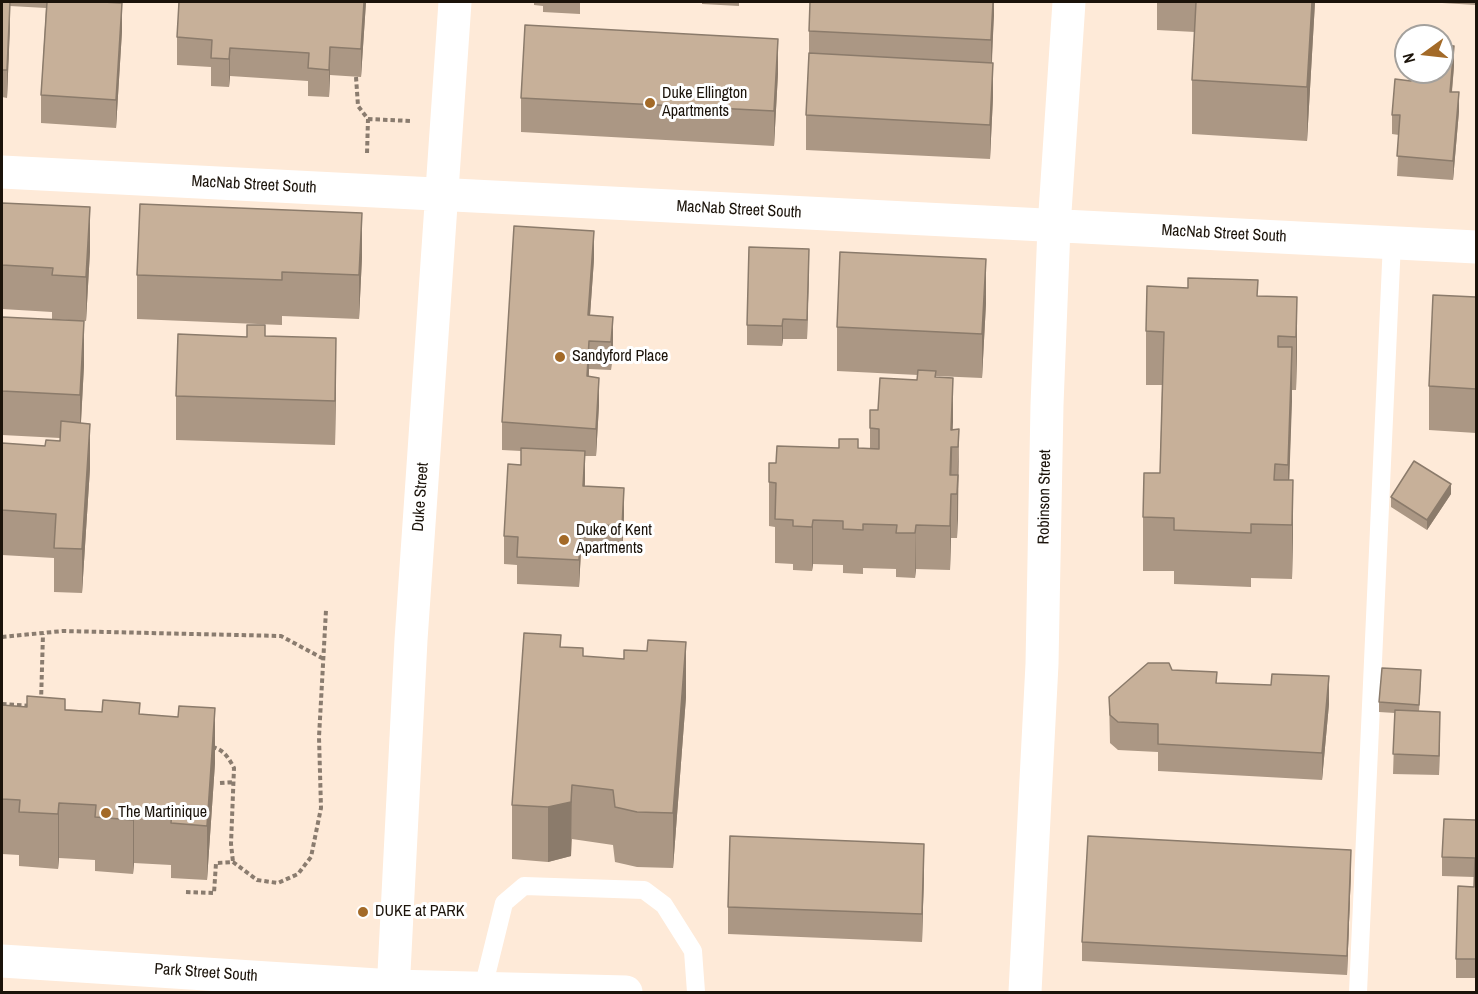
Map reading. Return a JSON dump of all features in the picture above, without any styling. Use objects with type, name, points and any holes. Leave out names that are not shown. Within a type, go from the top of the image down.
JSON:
[{"type":"street","name":"Duke Street","points":[[393,989],[411,640],[455,2]]},
{"type":"street","name":"Robinson Street","points":[[1025,993],[1042,664],[1053,227],[1069,2]]},
{"type":"street","name":"MacNab Street South","points":[[2,172],[1476,247]]},
{"type":"street","name":"Park Street South","points":[[2,961],[393,989],[483,988],[626,993]]},
{"type":"lane","points":[[1358,993],[1392,242]]},
{"type":"lane","points":[[483,988],[504,903],[524,886],[644,890],[664,905],[693,951],[696,993]]},
{"type":"path","points":[[356,77],[358,106],[368,119],[366,161]]},
{"type":"path","points":[[368,119],[418,121]]},
{"type":"path","points":[[186,892],[214,893],[216,863],[233,862],[257,879],[278,883],[298,874],[310,857],[321,808],[319,737],[326,610]]},
{"type":"path","points":[[2,637],[63,631],[281,636],[322,658]]},
{"type":"path","points":[[2,704],[41,706],[43,634]]},
{"type":"path","points":[[207,747],[218,748],[229,758],[234,768],[231,844],[233,862]]},
{"type":"path","points":[[220,783],[235,782]]},
{"type":"building","points":[[2,2],[10,2],[7,70],[2,70]]},
{"type":"building","points":[[47,2],[122,3],[116,100],[41,95]]},
{"type":"building","points":[[179,2],[364,2],[361,49],[330,47],[329,70],[308,68],[309,53],[230,48],[229,59],[211,58],[212,40],[177,37]]},
{"type":"building","points":[[810,2],[993,2],[991,40],[809,31]]},
{"type":"building","points":[[1196,2],[1312,2],[1307,87],[1192,80]]},
{"type":"building","points":[[525,25],[778,39],[774,111],[521,98]]},
{"type":"building","points":[[809,53],[993,63],[990,125],[806,115]]},
{"type":"building","points":[[1395,84],[1451,84],[1450,92],[1459,92],[1453,161],[1397,156],[1400,115],[1392,115]]},
{"type":"building","points":[[2,203],[90,207],[86,277],[52,275],[53,268],[2,265]]},
{"type":"building","points":[[140,204],[362,213],[359,275],[282,272],[282,280],[137,275]]},
{"type":"building","name":"Sandyford Place","points":[[514,226],[594,231],[588,315],[613,317],[611,342],[589,341],[587,376],[599,378],[596,429],[502,422]]},
{"type":"building","points":[[749,247],[809,249],[807,320],[783,319],[782,326],[747,325]]},
{"type":"building","points":[[840,252],[986,259],[982,334],[837,327]]},
{"type":"building","points":[[1188,278],[1258,280],[1257,296],[1297,297],[1296,337],[1278,336],[1278,347],[1292,347],[1288,465],[1275,464],[1274,480],[1293,480],[1292,525],[1251,524],[1251,533],[1174,530],[1174,518],[1143,517],[1144,473],[1160,473],[1164,332],[1146,331],[1147,286],[1188,288]]},
{"type":"building","points":[[1433,295],[1476,297],[1476,389],[1429,386]]},
{"type":"building","points":[[2,317],[84,321],[80,395],[2,391]]},
{"type":"building","points":[[247,325],[265,325],[265,336],[336,338],[335,401],[176,396],[178,334],[247,337]]},
{"type":"building","points":[[918,370],[936,371],[935,377],[953,378],[951,430],[959,429],[958,447],[951,447],[950,475],[958,475],[957,494],[951,494],[950,526],[916,525],[915,533],[896,533],[897,525],[863,524],[863,530],[843,529],[843,521],[813,520],[812,527],[793,526],[793,520],[775,519],[776,483],[769,482],[769,463],[776,463],[777,446],[839,448],[839,439],[858,439],[858,448],[879,449],[879,429],[870,428],[870,410],[878,410],[880,378],[917,380]]},
{"type":"building","points":[[61,421],[90,424],[82,549],[54,548],[56,514],[2,510],[2,443],[45,446],[46,440],[60,441]]},
{"type":"building","name":"Duke of Kent Apartments","points":[[521,448],[585,451],[583,486],[624,488],[622,526],[581,524],[579,560],[517,557],[518,537],[504,536],[508,464],[521,465]]},
{"type":"building","points":[[1414,461],[1451,484],[1427,520],[1391,497]]},
{"type":"building","points":[[524,633],[561,635],[560,647],[583,648],[583,656],[624,659],[624,650],[647,651],[648,640],[686,642],[673,813],[637,812],[615,807],[613,790],[572,785],[571,802],[548,807],[512,805]]},
{"type":"building","points":[[1148,663],[1169,663],[1172,670],[1217,672],[1216,683],[1271,685],[1272,674],[1329,676],[1322,753],[1158,744],[1158,724],[1118,722],[1110,715],[1109,697]]},
{"type":"building","points":[[1382,668],[1421,670],[1419,705],[1379,702]]},
{"type":"building","points":[[27,696],[65,699],[65,710],[102,712],[103,700],[140,703],[139,714],[178,717],[179,706],[215,708],[207,826],[171,823],[172,811],[134,808],[133,820],[95,817],[96,805],[59,803],[58,814],[19,812],[20,800],[2,799],[2,705],[27,707]]},
{"type":"building","points":[[1395,710],[1440,712],[1439,756],[1393,754]]},
{"type":"building","points":[[1444,819],[1476,820],[1476,959],[1456,959],[1458,886],[1474,887],[1475,858],[1442,857]]},
{"type":"building","points":[[730,836],[924,844],[922,914],[728,907]]},
{"type":"building","points":[[1088,836],[1351,850],[1347,956],[1082,942]]},
{"type":"place","name":"Duke Ellington Apartments","points":[[650,103]]},
{"type":"place","name":"Sandyford Place","points":[[560,357]]},
{"type":"place","name":"Duke of Kent Apartments","points":[[564,540]]},
{"type":"place","name":"The Martinique","points":[[106,813]]},
{"type":"place","name":"DUKE at PARK","points":[[363,912]]}]
